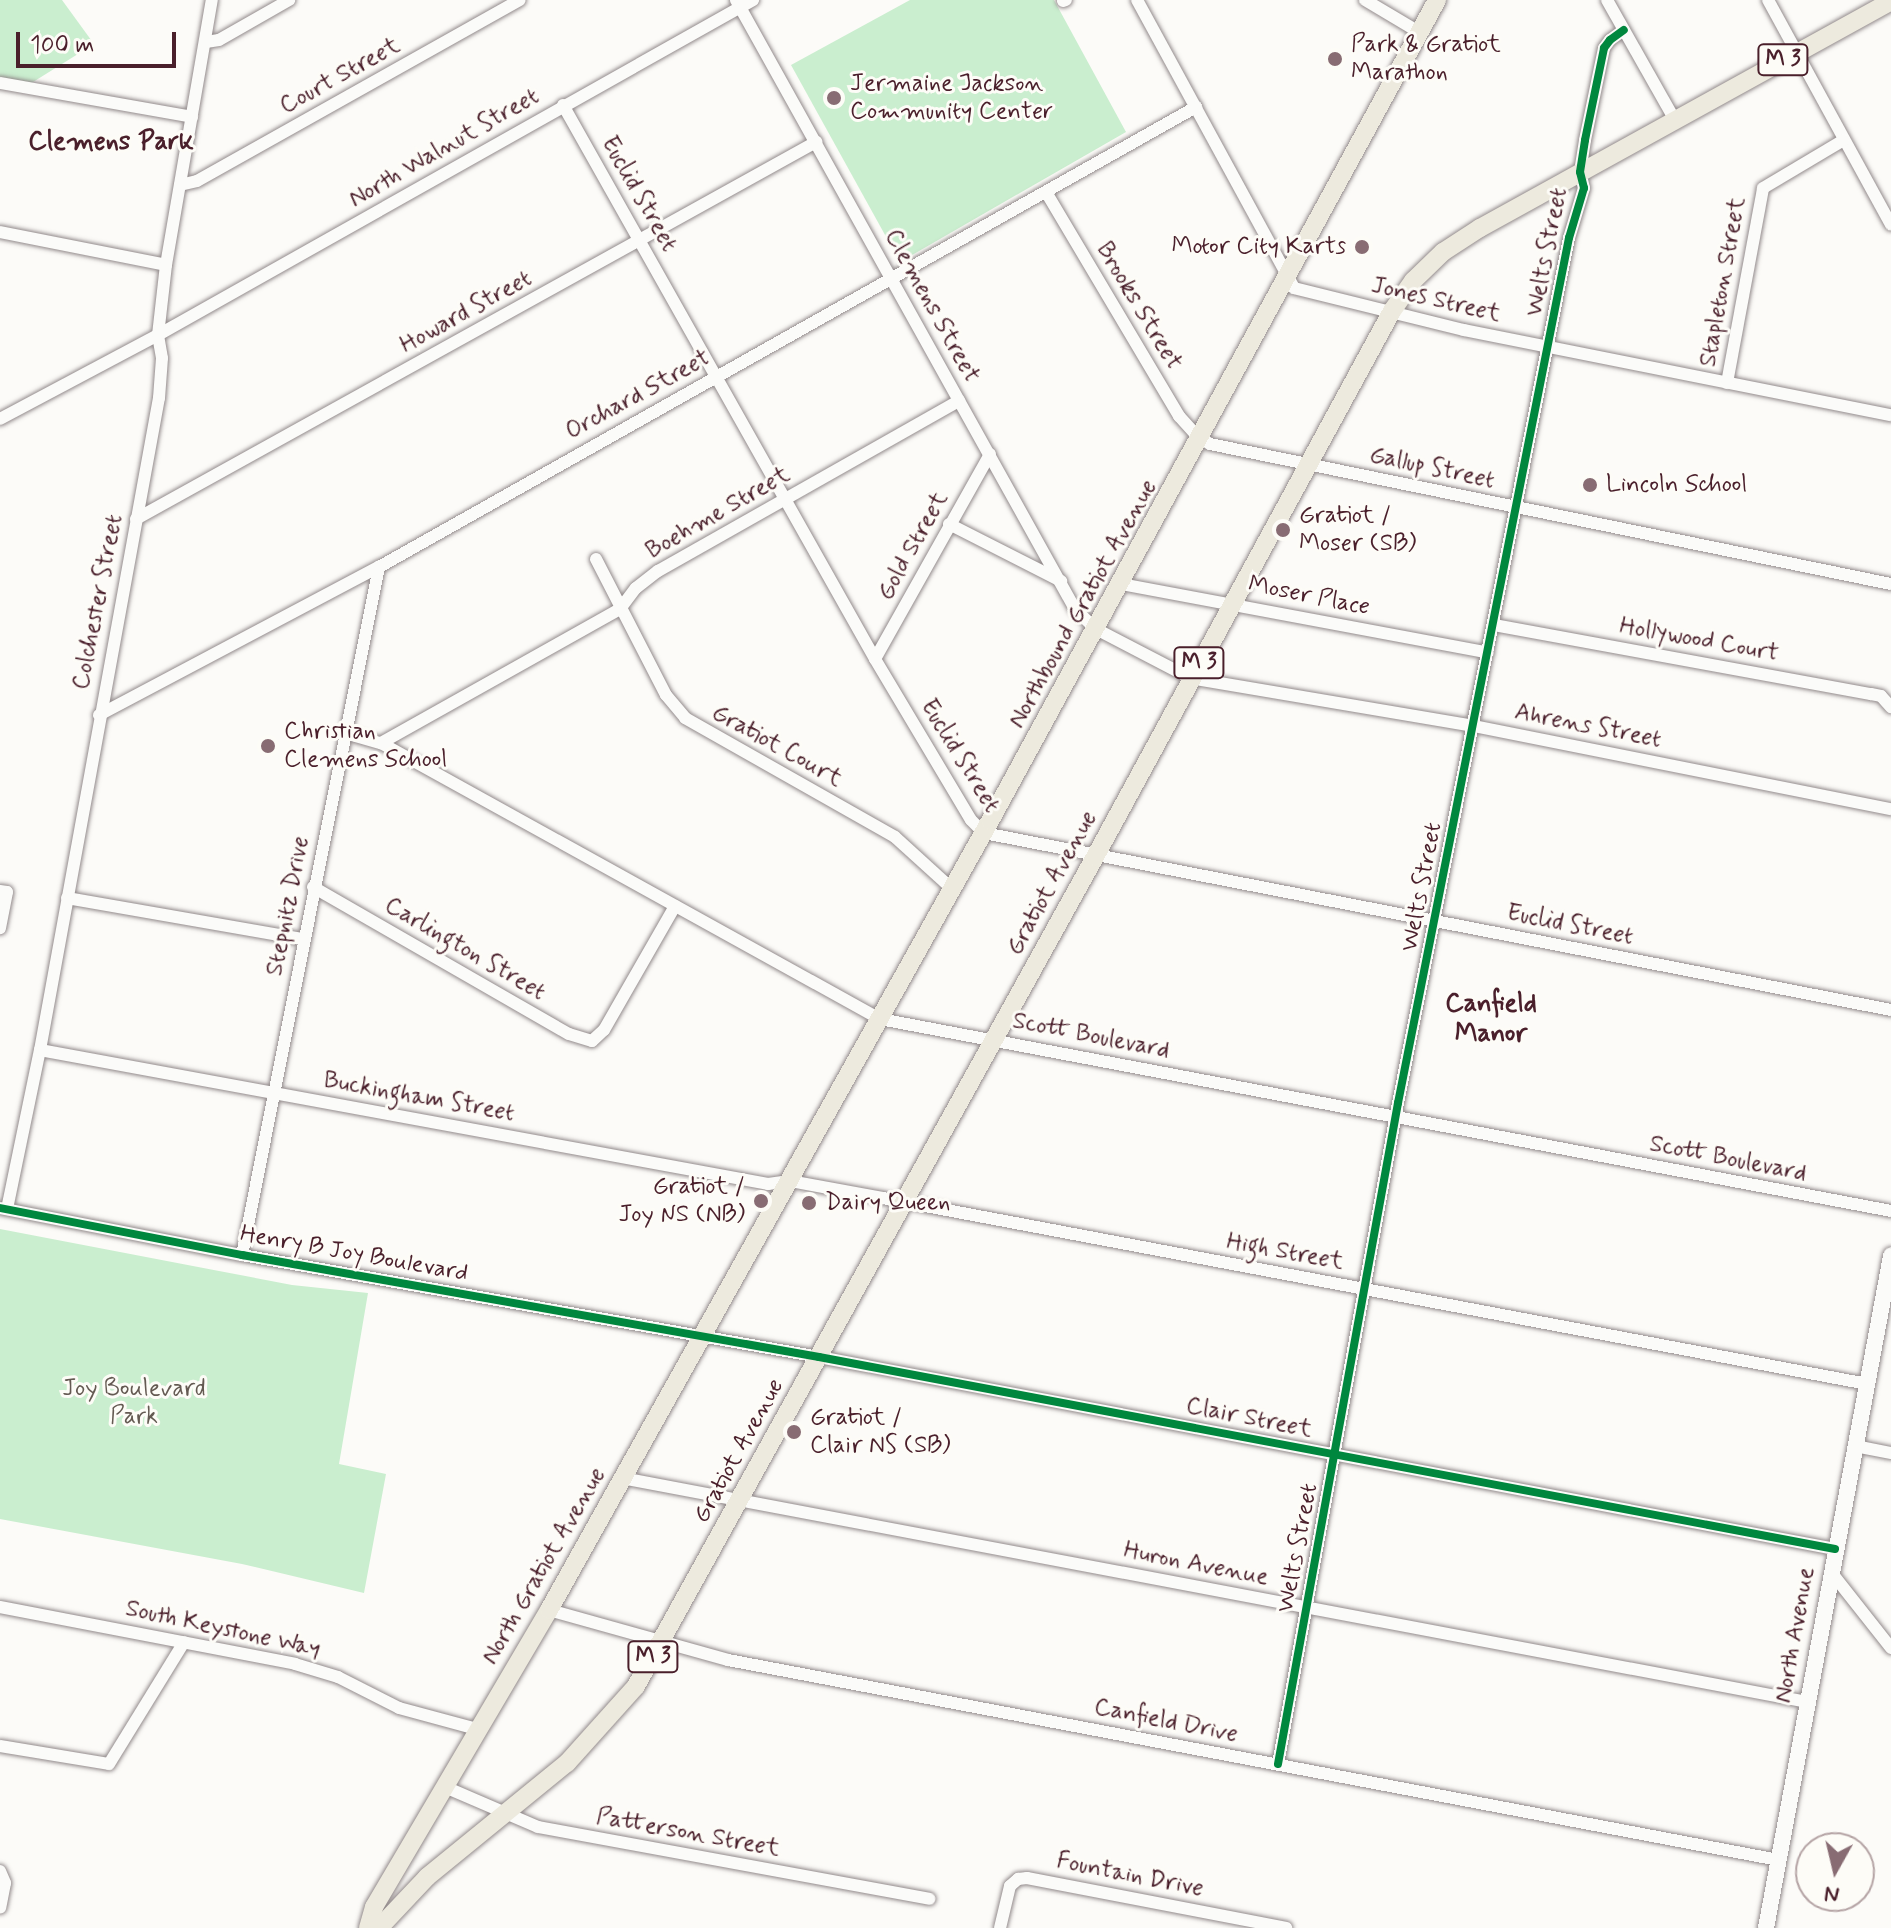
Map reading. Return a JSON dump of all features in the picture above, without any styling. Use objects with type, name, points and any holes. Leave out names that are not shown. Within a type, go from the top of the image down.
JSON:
[{"type":"main road","name":"Northbound Gratiot Avenue","points":[[764,1227],[1201,439],[1437,0]]},
{"type":"main road","name":"Gratiot Avenue","points":[[379,1928],[427,1877],[567,1763],[620,1708],[662,1641],[819,1357],[1392,311],[1421,272],[1443,252],[1580,172],[1891,1]]},
{"type":"main road","name":"North Gratiot Avenue","points":[[368,1928],[374,1907],[549,1610],[764,1227]]},
{"type":"main road","name":"North Avenue","points":[[1766,1928],[1835,1549],[1867,1384],[1886,1306],[1891,1256]]},
{"type":"street","name":"Colchester Street","points":[[4,1209],[40,1050],[159,398],[162,358],[158,335],[166,265],[212,0]]},
{"type":"street","points":[[206,42],[219,40],[289,0]]},
{"type":"street","name":"Court Street","points":[[180,185],[197,181],[520,0]]},
{"type":"street","name":"North Walnut Street","points":[[0,419],[158,335],[738,4],[753,0]]},
{"type":"street","points":[[1137,0],[1288,277]]},
{"type":"street","points":[[1365,0],[1419,32]]},
{"type":"street","points":[[1607,0],[1675,120]]},
{"type":"street","points":[[1768,0],[1891,225]]},
{"type":"street","name":"Clemens Street","points":[[738,4],[1075,609],[1096,629]]},
{"type":"street","name":"Welts Street","points":[[1278,1764],[1396,1116],[1437,921],[1569,238],[1583,189],[1580,172],[1604,48],[1624,30]]},
{"type":"street","points":[[0,83],[192,117]]},
{"type":"street","name":"Euclid Street","points":[[563,105],[875,659],[971,820],[984,833],[1891,1010]]},
{"type":"street","name":"Orchard Street","points":[[99,715],[379,567],[1196,107]]},
{"type":"street","name":"Stapleton Street","points":[[1727,383],[1763,188],[1844,140]]},
{"type":"street","name":"Howard Street","points":[[136,519],[816,142]]},
{"type":"street","name":"Brooks Street","points":[[1046,192],[1179,416],[1201,439]]},
{"type":"street","points":[[0,232],[166,265]]},
{"type":"street","name":"Jones Street","points":[[1288,277],[1294,288],[1549,348],[1891,415]]},
{"type":"street","name":"Boehme Street","points":[[381,743],[620,609],[636,588],[658,571],[959,401]]},
{"type":"street","name":"Gallup Street","points":[[1201,439],[1309,465],[1891,584]]},
{"type":"street","name":"Gold Street","points":[[875,659],[990,454]]},
{"type":"street","points":[[949,524],[1061,581]]},
{"type":"street","name":"Gratiot Court","points":[[596,559],[666,695],[685,718],[895,837],[951,888]]},
{"type":"street","name":"Stepnitz Drive","points":[[242,1255],[379,567]]},
{"type":"street","name":"Moser Place","points":[[1121,584],[1488,653]]},
{"type":"street","name":"Hollywood Court","points":[[1494,625],[1881,696],[1891,707]]},
{"type":"street","name":"Ahrens Street","points":[[1096,629],[1190,678],[1474,726],[1891,809]]},
{"type":"street","name":"Scott Boulevard","points":[[345,733],[381,743],[880,1019],[1891,1211]]},
{"type":"street","name":"Carlington Street","points":[[313,887],[569,1034],[592,1041],[675,906]]},
{"type":"street","points":[[0,891],[7,892],[0,928]]},
{"type":"street","points":[[67,898],[303,939]]},
{"type":"street","name":"Buckingham Street","points":[[40,1050],[768,1184],[790,1181]]},
{"type":"street","name":"High Street","points":[[790,1181],[1867,1384]]},
{"type":"street","name":"Henry B Joy Boulevard","points":[[4,1209],[242,1255],[702,1336]]},
{"type":"street","name":"Clair Street","points":[[702,1336],[1835,1549]]},
{"type":"street","points":[[1855,1446],[1891,1453]]},
{"type":"street","name":"Huron Avenue","points":[[622,1478],[1808,1702]]},
{"type":"street","points":[[1831,1572],[1891,1648]]},
{"type":"street","name":"South Keystone Way","points":[[0,1607],[319,1670],[399,1708],[477,1729]]},
{"type":"street","name":"Canfield Drive","points":[[549,1610],[741,1663],[1778,1860]]},
{"type":"street","points":[[0,1746],[109,1764],[184,1642]]},
{"type":"street","name":"Patterson Street","points":[[445,1787],[504,1814],[561,1832],[929,1899]]},
{"type":"street","points":[[0,1871],[5,1883],[0,1908]]},
{"type":"street","name":"Fountain Drive","points":[[1000,1928],[1010,1886],[1018,1879],[1027,1878],[1286,1928]]},
{"type":"green space","points":[[0,0],[62,0],[94,44],[25,87],[0,77]]},
{"type":"green space","points":[[910,0],[1054,0],[1126,132],[900,262],[791,65]]},
{"type":"green space","name":"Joy Boulevard Park","points":[[0,1229],[292,1285],[368,1293],[339,1464],[386,1474],[364,1593],[242,1564],[0,1519]]},
{"type":"cycle path","points":[[1278,1764],[1398,1103],[1569,238],[1584,188],[1580,172],[1585,140],[1604,48],[1624,30]]},
{"type":"cycle path","points":[[0,1208],[242,1255],[819,1357],[1835,1549]]},
{"type":"place","name":"Park & Gratiot Marathon","points":[[1335,59]]},
{"type":"place","name":"Jermaine Jackson Community Center","points":[[834,98]]},
{"type":"place","name":"Motor City Karts","points":[[1362,247]]},
{"type":"place","name":"Lincoln School","points":[[1590,485]]},
{"type":"place","name":"Gratiot / Moser (SB)","points":[[1283,530]]},
{"type":"place","name":"Christian Clemens School","points":[[268,746]]},
{"type":"place","name":"Gratiot / Joy NS (NB)","points":[[761,1201]]},
{"type":"place","name":"Dairy Queen","points":[[809,1203]]},
{"type":"place","name":"Gratiot / Clair NS (SB)","points":[[794,1432]]},
{"type":"district","name":"Clemens Park","points":[[111,143]]},
{"type":"district","name":"Canfield Manor","points":[[1491,1020]]}]
